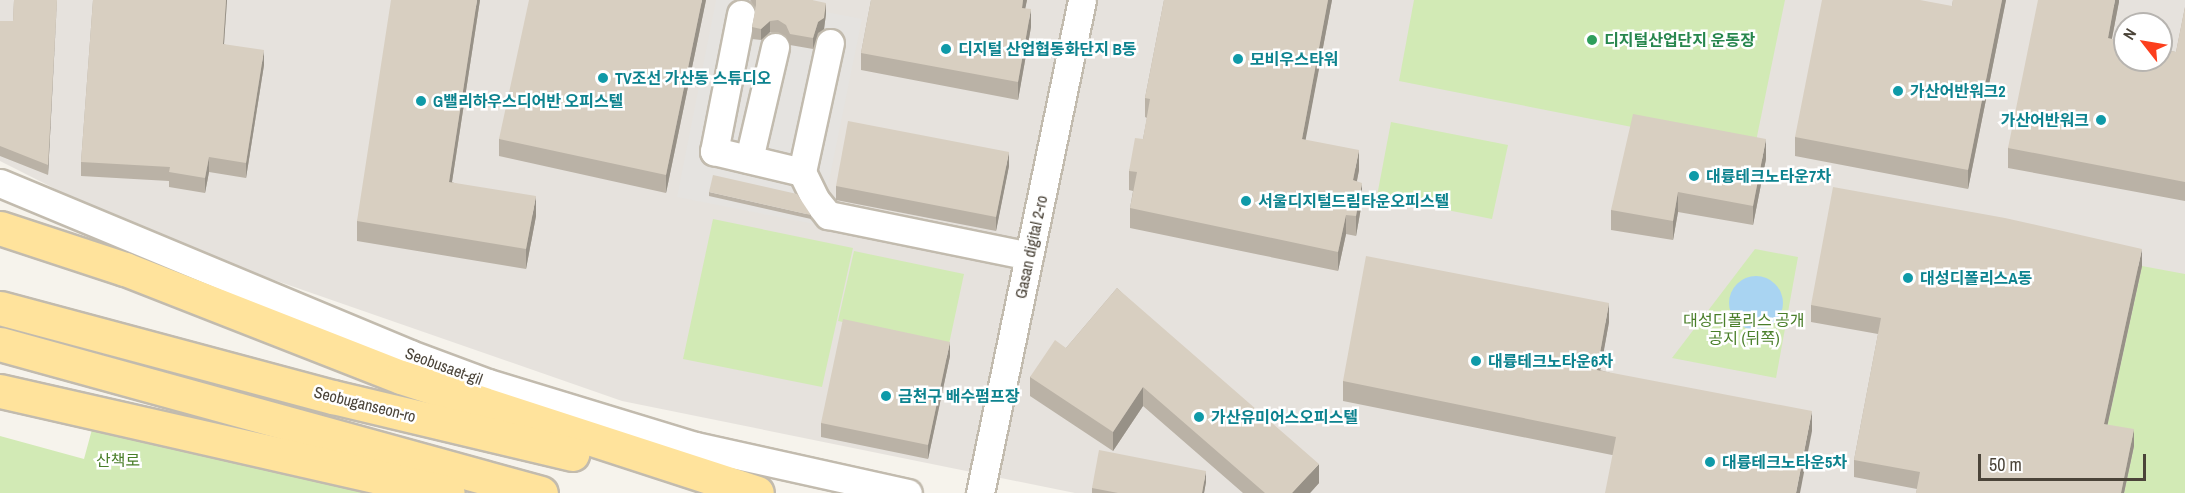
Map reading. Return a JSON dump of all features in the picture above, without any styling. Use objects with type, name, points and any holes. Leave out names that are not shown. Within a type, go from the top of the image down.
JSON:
[{"type":"main road","points":[[0,228],[125,269],[401,377],[757,493]]},
{"type":"main road","name":"Seobuganseon-ro","points":[[0,308],[333,397],[731,493]]},
{"type":"main road","points":[[0,344],[541,493]]},
{"type":"main road","points":[[0,391],[448,493]]},
{"type":"street","name":"Gasan digital 2-ro","points":[[980,493],[1082,0]]},
{"type":"street","points":[[741,14],[714,151],[802,172]]},
{"type":"street","points":[[830,43],[802,172],[815,199],[828,215],[1029,256]]},
{"type":"street","points":[[749,159],[775,47]]},
{"type":"street","name":"Seobusaet-gil","points":[[0,183],[410,354],[488,383],[696,446],[908,493]]},
{"type":"shaded area","points":[[0,0],[2185,0],[2185,493],[1075,493],[622,401],[248,271],[105,214],[0,161]]},
{"type":"shaded area","points":[[716,0],[764,0],[862,19],[820,225],[677,197]]},
{"type":"green space","name":"디지털산업단지 운동장","points":[[1414,0],[1785,0],[1754,151],[1399,81]]},
{"type":"green space","points":[[1391,122],[1508,145],[1492,219],[1377,196]]},
{"type":"green space","points":[[713,219],[853,248],[822,387],[683,359]]},
{"type":"green space","name":"대성디폴리스 공개 공지 (뒤쪽)","points":[[1755,249],[1798,257],[1776,378],[1672,358]]},
{"type":"green space","points":[[854,251],[964,274],[949,344],[838,321]]},
{"type":"green space","points":[[2142,266],[2185,274],[2185,493],[2124,493],[2134,446],[2104,441]]},
{"type":"green space","name":"산책로","points":[[94,422],[409,493],[0,493],[0,436],[84,459]]},
{"type":"water","points":[[1756,276],[1766,278],[1775,284],[1781,293],[1783,303],[1781,313],[1775,322],[1766,328],[1756,330],[1746,328],[1737,322],[1731,313],[1729,303],[1731,293],[1737,284],[1746,278]]},
{"type":"building","points":[[14,0],[57,0],[48,165],[0,146],[0,21],[13,21]]},
{"type":"building","points":[[93,0],[226,0],[223,44],[264,50],[246,163],[209,157],[205,178],[169,172],[170,167],[81,162]]},
{"type":"building","name":"G밸리하우스디어반 오피스텔","points":[[391,0],[477,0],[449,182],[536,196],[526,249],[357,221]]},
{"type":"building","name":"TV조선 가산동 스튜디오","points":[[529,0],[702,0],[666,175],[499,139]]},
{"type":"building","points":[[756,0],[812,0],[826,3],[824,18],[818,22],[813,38],[790,34],[786,25],[778,20],[770,21],[761,29],[752,27]]},
{"type":"building","name":"디지털 산업협동화단지 B동","points":[[871,0],[1023,0],[1022,8],[1031,9],[1018,82],[861,53]]},
{"type":"building","points":[[1164,0],[1328,0],[1302,139],[1359,150],[1353,180],[1362,183],[1356,216],[1346,215],[1338,252],[1130,208],[1137,172],[1129,171],[1135,138],[1143,139],[1150,99],[1145,98]]},
{"type":"building","name":"가산어반워크2","points":[[1822,0],[1920,0],[1952,6],[1953,0],[2002,0],[1968,170],[1795,137]]},
{"type":"building","name":"가산어반워크","points":[[2038,0],[2115,0],[2108,38],[2113,39],[2113,72],[2173,72],[2173,51],[2176,52],[2185,7],[2185,182],[2008,148]]},
{"type":"building","name":"대륭테크노타운7차","points":[[1633,114],[1766,139],[1753,206],[1678,192],[1673,221],[1611,210]]},
{"type":"building","points":[[848,121],[1009,152],[996,217],[836,186]]},
{"type":"building","points":[[713,175],[797,194],[811,215],[709,192]]},
{"type":"building","points":[[1833,187],[2005,218],[2142,249],[2104,424],[2134,429],[2121,493],[1916,493],[1920,472],[1854,460],[1881,318],[1811,305]]},
{"type":"building","points":[[1366,256],[1609,303],[1597,370],[1812,411],[1796,493],[1605,493],[1616,437],[1343,381]]},
{"type":"building","points":[[1117,288],[1319,464],[1292,493],[1265,493],[1143,387],[1113,432],[1030,377],[1055,340],[1066,348]]},
{"type":"building","name":"금천구 배수펌프장","points":[[843,319],[950,342],[928,445],[821,423]]},
{"type":"building","points":[[1099,450],[1206,471],[1202,493],[1118,493],[1092,488]]},
{"type":"place","name":"디지털산업단지 운동장","points":[[1592,40]]},
{"type":"place","name":"디지털 산업협동화단지 B동","points":[[946,49]]},
{"type":"place","name":"모비우스타워","points":[[1238,59]]},
{"type":"place","name":"TV조선 가산동 스튜디오","points":[[603,78]]},
{"type":"place","name":"가산어반워크2","points":[[1898,91]]},
{"type":"place","name":"G밸리하우스디어반 오피스텔","points":[[421,101]]},
{"type":"place","name":"가산어반워크","points":[[2101,120]]},
{"type":"place","name":"대륭테크노타운7차","points":[[1694,176]]},
{"type":"place","name":"서울디지털드림타운오피스텔","points":[[1246,201]]},
{"type":"place","name":"대성디폴리스A동","points":[[1908,278]]},
{"type":"place","name":"대륭테크노타운6차","points":[[1476,361]]},
{"type":"place","name":"금천구 배수펌프장","points":[[886,396]]},
{"type":"place","name":"가산유미어스오피스텔","points":[[1199,417]]},
{"type":"place","name":"대륭테크노타운5차","points":[[1710,462]]}]
